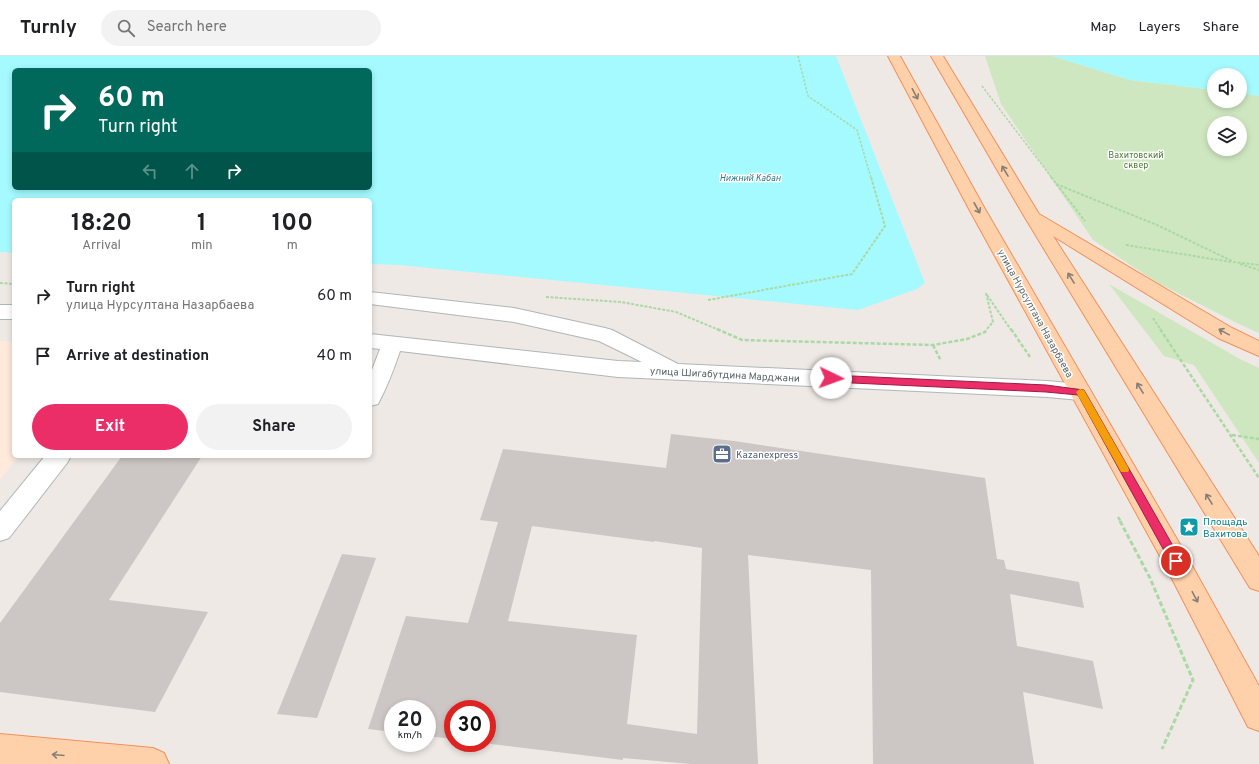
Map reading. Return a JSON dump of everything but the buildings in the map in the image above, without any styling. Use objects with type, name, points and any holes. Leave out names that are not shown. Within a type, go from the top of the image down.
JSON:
[{"type":"main road","name":"улица Нурсултана Назарбаева","points":[[895,58],[977,209],[1176,561],[1259,716]]},
{"type":"main road","points":[[938,58],[1032,216],[1259,579]]},
{"type":"main road","points":[[1032,216],[1212,325],[1259,349]]},
{"type":"main road","points":[[0,750],[153,764]]},
{"type":"street","points":[[372,298],[514,315],[605,335],[677,371]]},
{"type":"street","points":[[0,312],[12,312]]},
{"type":"street","name":"улица Шигабутдина Марджани","points":[[372,341],[618,369],[1046,389],[1080,392]]},
{"type":"street","points":[[372,394],[383,370],[392,344]]},
{"type":"street","points":[[0,530],[57,458]]},
{"type":"path","points":[[708,300],[852,274],[885,226],[857,130],[808,96],[798,56]]},
{"type":"path","points":[[980,83],[1088,224]]},
{"type":"path","points":[[1056,184],[1157,225],[1234,262],[1259,270]]},
{"type":"path","points":[[1125,245],[1259,265]]},
{"type":"path","points":[[0,283],[12,284]]},
{"type":"path","points":[[542,297],[621,302],[676,312],[742,340],[933,345],[967,339],[985,332],[993,322],[986,293],[1032,359],[1046,389]]},
{"type":"path","points":[[1152,315],[1183,366],[1232,434],[1259,478]]},
{"type":"path","points":[[933,345],[943,365]]},
{"type":"path","points":[[1232,434],[1259,438]]},
{"type":"path","points":[[1117,516],[1150,578],[1193,680],[1162,749]]},
{"type":"shaded area","points":[[0,341],[12,341],[12,458],[16,458],[0,480]]},
{"type":"green space","name":"Вахитовский сквер","points":[[985,56],[1052,56],[1130,80],[1207,89],[1207,108],[1247,108],[1247,94],[1259,96],[1259,333],[1156,282],[1093,240],[1001,104]]},
{"type":"green space","points":[[1109,284],[1240,359],[1259,368],[1259,463],[1194,365],[1164,356]]},
{"type":"water","name":"Нижний Кабан","points":[[0,56],[836,56],[925,283],[917,289],[858,310],[399,265],[372,264],[372,198],[12,198],[12,253],[0,252]]},
{"type":"water","points":[[1052,56],[1259,56],[1259,96],[1247,94],[1247,68],[1207,68],[1207,89],[1130,80]]},
{"type":"slow traffic","points":[[1080,392],[1124,470]]},
{"type":"place","name":"Kazanexpress","points":[[722,454]]},
{"type":"place","name":"Площадь Вахитова","points":[[1189,527]]},
{"type":"route","points":[[831,378],[1080,392],[1176,561]]}]
